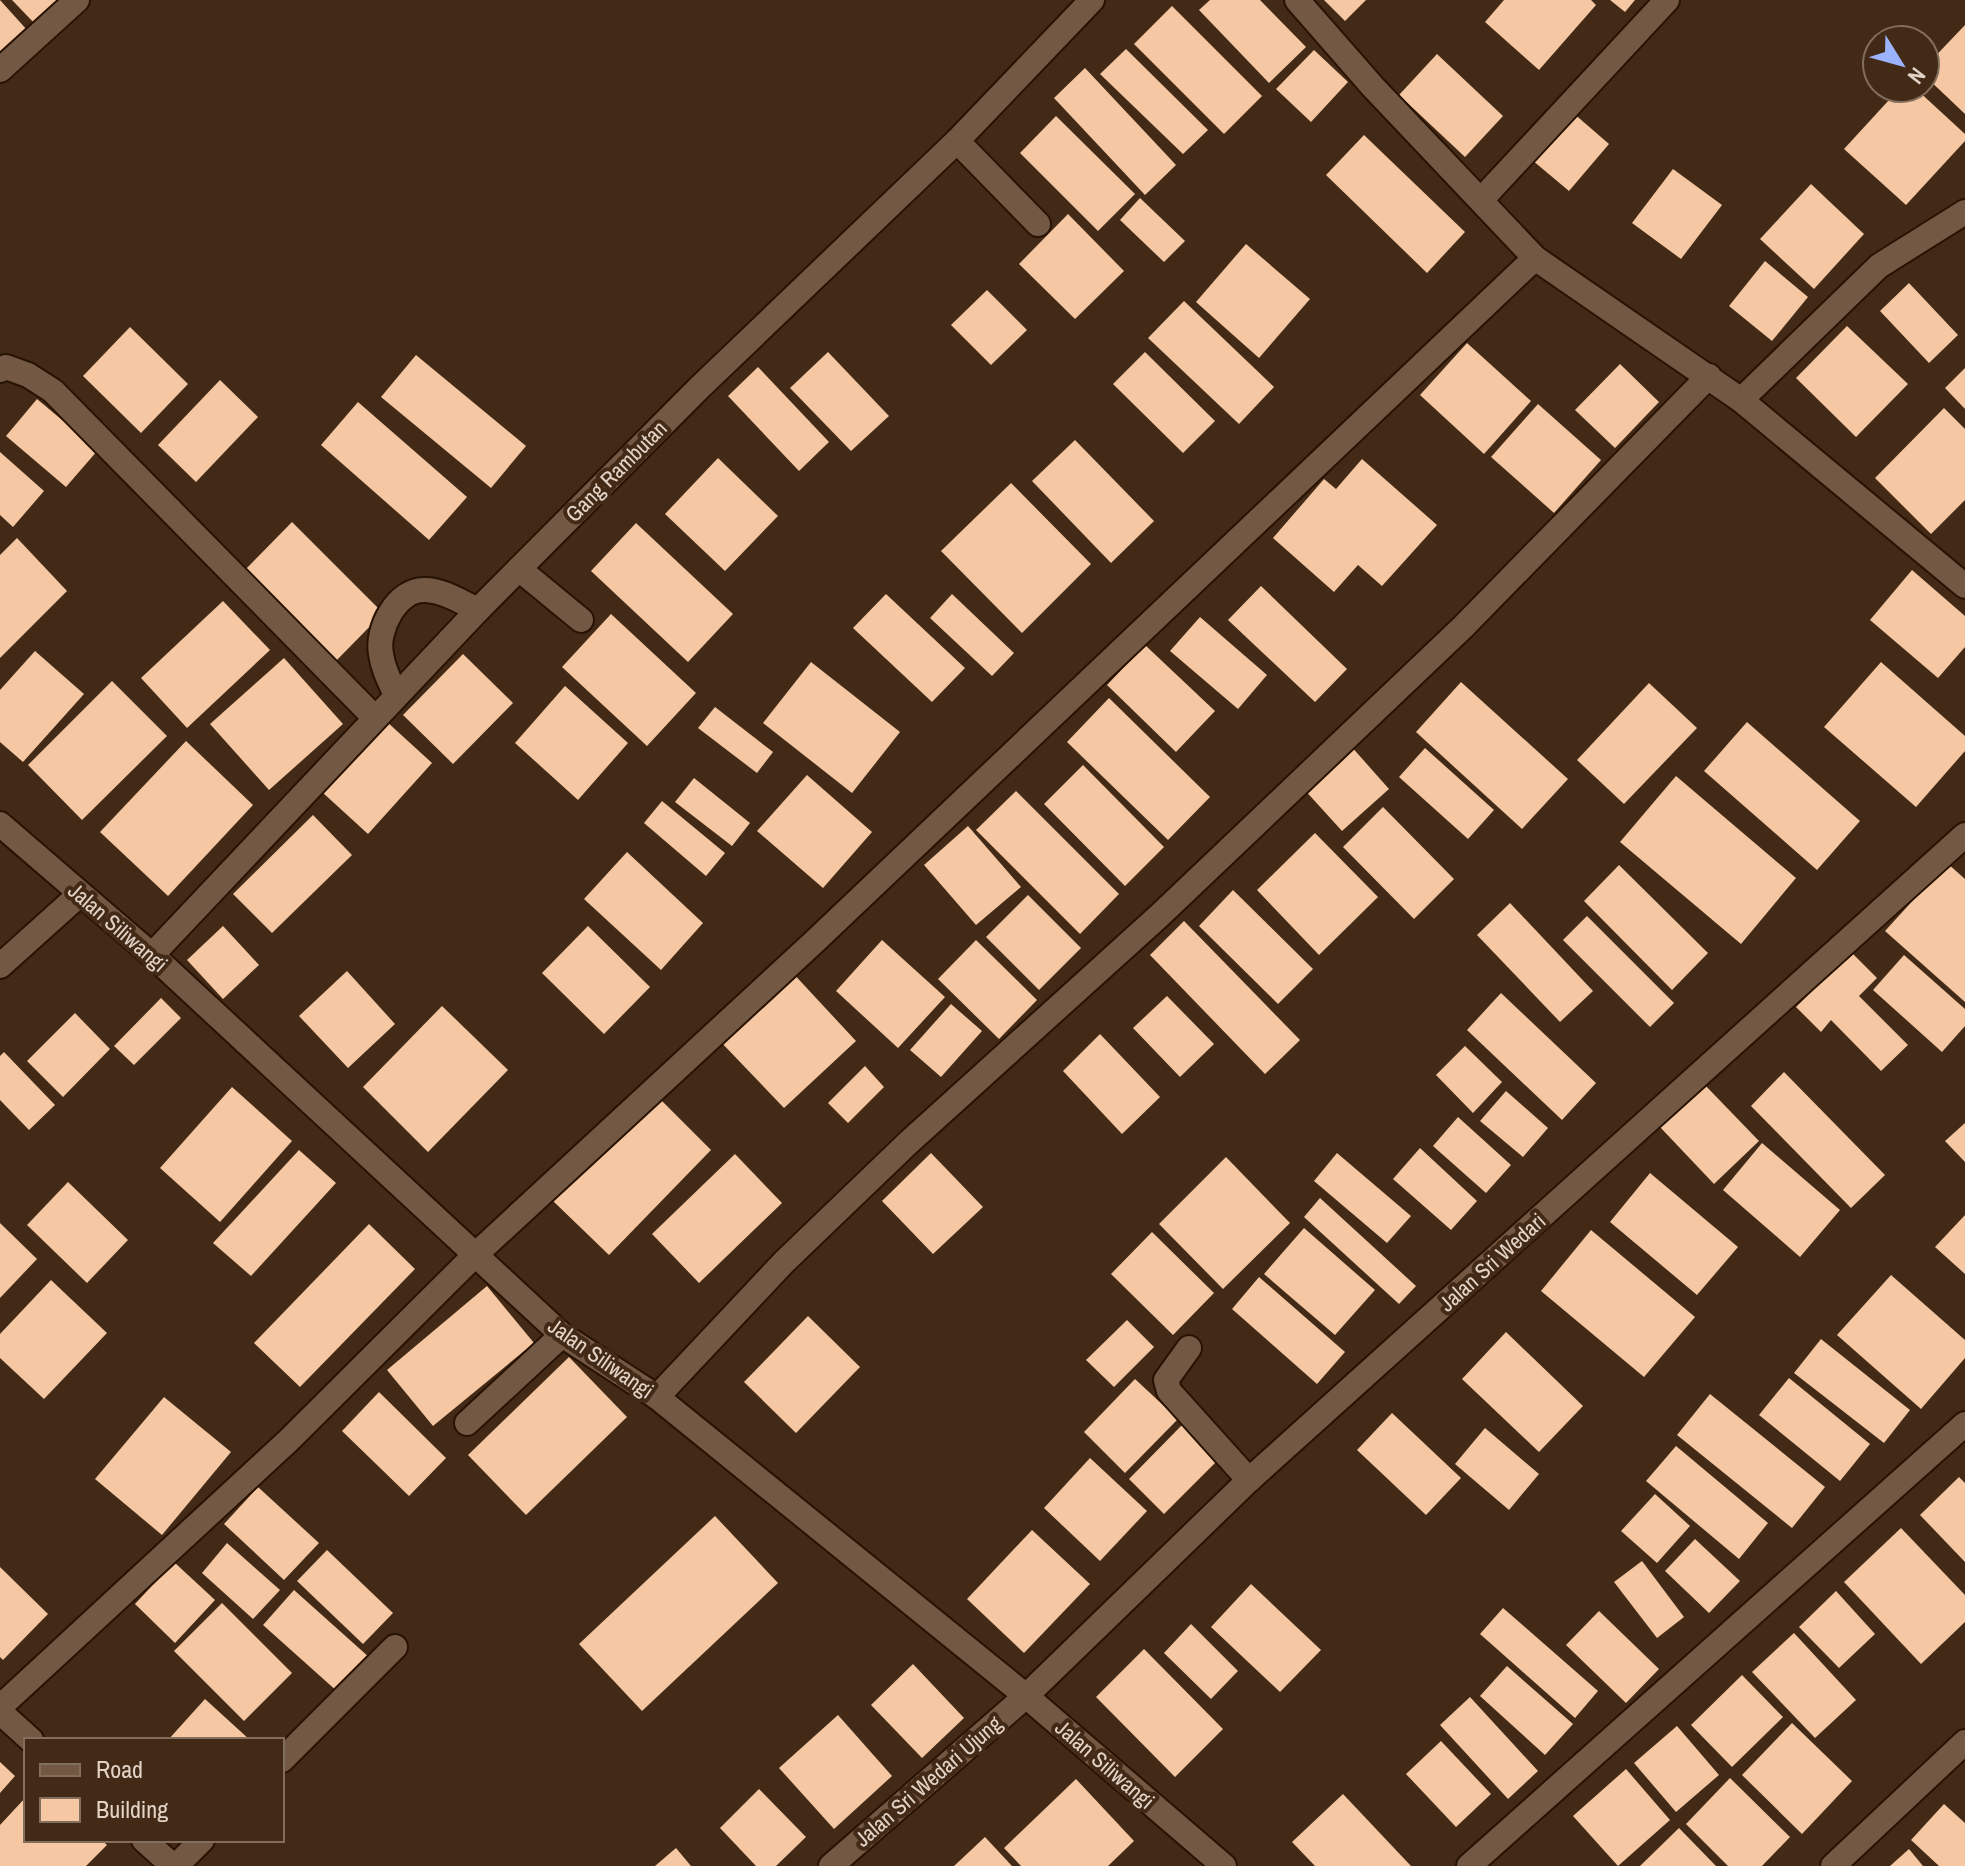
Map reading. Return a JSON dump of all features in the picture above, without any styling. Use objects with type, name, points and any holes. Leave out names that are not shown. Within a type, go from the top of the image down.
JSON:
[{"type":"street","points":[[0,70],[77,0]]},
{"type":"street","name":"Gang Rambutan","points":[[152,955],[478,610],[699,388],[957,141],[1092,0]]},
{"type":"street","points":[[1297,0],[1373,87],[1535,258],[1741,400],[1965,586]]},
{"type":"street","points":[[1481,200],[1667,0]]},
{"type":"street","points":[[957,141],[1038,224]]},
{"type":"street","points":[[1741,400],[1879,266],[1965,212]]},
{"type":"street","points":[[29,1738],[0,1710],[288,1441],[474,1256],[813,943],[1535,258]]},
{"type":"street","points":[[0,370],[6,367],[28,375],[53,391],[374,717]]},
{"type":"street","points":[[657,1397],[784,1262],[908,1143],[1159,916],[1463,627],[1709,376]]},
{"type":"street","points":[[519,569],[581,620]]},
{"type":"street","points":[[396,695],[380,650],[385,622],[402,599],[423,589],[450,595],[478,610]]},
{"type":"street","name":"Jalan Siliwangi","points":[[0,824],[152,955],[562,1335],[657,1397],[1026,1696],[1224,1866]]},
{"type":"street","name":"Jalan Sri Wedari","points":[[1026,1696],[1249,1480],[1965,835]]},
{"type":"street","points":[[0,966],[79,895]]},
{"type":"street","points":[[467,1423],[562,1335]]},
{"type":"street","points":[[1189,1348],[1166,1380],[1169,1391],[1249,1480]]},
{"type":"street","points":[[1469,1866],[1965,1424]]},
{"type":"street","points":[[284,1758],[395,1647]]},
{"type":"street","name":"Jalan Sri Wedari Ujung","points":[[831,1866],[1026,1696]]},
{"type":"street","points":[[1833,1866],[1965,1742]]},
{"type":"street","points":[[146,1842],[175,1866],[200,1842]]},
{"type":"building","points":[[0,0],[27,30],[0,55]]},
{"type":"building","points":[[12,0],[64,0],[37,26]]},
{"type":"building","points":[[1210,0],[1260,0],[1306,47],[1269,83],[1199,10]]},
{"type":"building","points":[[1324,0],[1366,0],[1345,21]]},
{"type":"building","points":[[1504,0],[1591,0],[1596,5],[1539,70],[1485,22]]},
{"type":"building","points":[[1610,0],[1635,0],[1625,12]]},
{"type":"building","points":[[1172,6],[1262,96],[1224,134],[1134,44]]},
{"type":"building","points":[[1965,25],[1965,114],[1941,91],[1941,50]]},
{"type":"building","points":[[1126,49],[1208,130],[1183,154],[1100,74]]},
{"type":"building","points":[[1314,50],[1348,82],[1311,122],[1276,89]]},
{"type":"building","points":[[1437,54],[1503,116],[1465,157],[1399,95]]},
{"type":"building","points":[[1085,68],[1176,165],[1145,195],[1054,98]]},
{"type":"building","points":[[1885,104],[1932,104],[1965,134],[1965,141],[1906,205],[1844,149]]},
{"type":"building","points":[[1572,112],[1609,144],[1569,191],[1532,160]]},
{"type":"building","points":[[1056,116],[1135,194],[1098,231],[1020,153]]},
{"type":"building","points":[[1364,135],[1465,232],[1427,273],[1326,175]]},
{"type":"building","points":[[1673,169],[1722,205],[1681,259],[1632,223]]},
{"type":"building","points":[[1811,184],[1864,234],[1814,289],[1760,239]]},
{"type":"building","points":[[1140,198],[1185,241],[1164,262],[1120,220]]},
{"type":"building","points":[[1068,214],[1124,271],[1075,319],[1019,264]]},
{"type":"building","points":[[1246,244],[1310,299],[1259,358],[1196,302]]},
{"type":"building","points":[[1765,261],[1808,297],[1772,341],[1729,306]]},
{"type":"building","points":[[1909,283],[1958,335],[1929,363],[1880,311]]},
{"type":"building","points":[[987,290],[1027,330],[991,365],[951,325]]},
{"type":"building","points":[[1184,301],[1274,387],[1239,424],[1148,338]]},
{"type":"building","points":[[1847,326],[1908,384],[1856,437],[1796,378]]},
{"type":"building","points":[[130,327],[188,384],[141,433],[83,376]]},
{"type":"building","points":[[1467,343],[1531,401],[1484,454],[1420,395]]},
{"type":"building","points":[[828,352],[889,416],[851,451],[790,388]]},
{"type":"building","points":[[1145,352],[1215,421],[1183,453],[1113,384]]},
{"type":"building","points":[[416,355],[526,446],[491,488],[381,397]]},
{"type":"building","points":[[1620,364],[1659,402],[1615,448],[1575,410]]},
{"type":"building","points":[[758,367],[829,442],[799,471],[728,396]]},
{"type":"building","points":[[1965,368],[1965,409],[1945,388]]},
{"type":"building","points":[[220,380],[258,417],[196,482],[158,445]]},
{"type":"building","points":[[37,399],[98,450],[66,487],[6,436]]},
{"type":"building","points":[[358,402],[467,497],[429,540],[321,445]]},
{"type":"building","points":[[1538,404],[1601,460],[1554,513],[1491,457]]},
{"type":"building","points":[[1944,408],[1965,429],[1965,500],[1931,534],[1875,478]]},
{"type":"building","points":[[1075,440],[1154,521],[1111,563],[1032,481]]},
{"type":"building","points":[[0,452],[44,491],[13,527],[0,515]]},
{"type":"building","points":[[718,458],[778,516],[725,571],[665,514]]},
{"type":"building","points":[[1362,459],[1437,525],[1382,586],[1358,565],[1334,592],[1273,538],[1324,479],[1336,489]]},
{"type":"building","points":[[1011,483],[1091,564],[1022,633],[941,551]]},
{"type":"building","points":[[292,522],[383,613],[334,663],[243,572]]},
{"type":"building","points":[[636,523],[733,614],[688,662],[591,571]]},
{"type":"building","points":[[17,538],[67,591],[0,658],[0,555]]},
{"type":"building","points":[[1912,570],[1965,616],[1965,647],[1938,678],[1870,620]]},
{"type":"building","points":[[1261,586],[1347,669],[1315,702],[1228,620]]},
{"type":"building","points":[[886,594],[965,668],[932,702],[853,628]]},
{"type":"building","points":[[952,594],[1014,653],[992,676],[930,618]]},
{"type":"building","points":[[223,601],[270,650],[187,728],[141,678]]},
{"type":"building","points":[[611,614],[696,693],[647,746],[562,667]]},
{"type":"building","points":[[1200,617],[1267,675],[1238,709],[1170,651]]},
{"type":"building","points":[[1145,645],[1215,711],[1176,752],[1107,685]]},
{"type":"building","points":[[35,651],[84,694],[23,762],[0,742],[0,690]]},
{"type":"building","points":[[463,654],[513,703],[453,764],[403,715]]},
{"type":"building","points":[[284,658],[343,724],[269,790],[210,724]]},
{"type":"building","points":[[811,662],[900,732],[852,793],[763,723]]},
{"type":"building","points":[[1881,662],[1965,736],[1965,751],[1916,807],[1824,727]]},
{"type":"building","points":[[112,681],[167,736],[82,820],[28,765]]},
{"type":"building","points":[[1461,682],[1568,779],[1522,829],[1416,732]]},
{"type":"building","points":[[1649,683],[1697,728],[1624,804],[1577,760]]},
{"type":"building","points":[[565,686],[628,743],[578,800],[515,743]]},
{"type":"building","points":[[1109,698],[1210,797],[1168,840],[1067,742]]},
{"type":"building","points":[[715,707],[773,752],[757,773],[698,728]]},
{"type":"building","points":[[386,721],[432,763],[368,834],[322,792]]},
{"type":"building","points":[[1747,722],[1860,821],[1817,870],[1704,771]]},
{"type":"building","points":[[186,741],[253,805],[168,896],[100,832]]},
{"type":"building","points":[[1350,745],[1389,789],[1342,831],[1302,787]]},
{"type":"building","points":[[1425,748],[1494,810],[1468,839],[1399,777]]},
{"type":"building","points":[[1083,765],[1164,847],[1125,886],[1044,804]]},
{"type":"building","points":[[807,775],[872,832],[823,888],[757,831]]},
{"type":"building","points":[[1676,776],[1796,878],[1741,944],[1620,842]]},
{"type":"building","points":[[694,778],[750,823],[732,846],[675,802]]},
{"type":"building","points":[[1016,791],[1119,894],[1080,934],[976,830]]},
{"type":"building","points":[[662,801],[725,853],[706,876],[644,823]]},
{"type":"building","points":[[1383,807],[1454,879],[1414,919],[1343,847]]},
{"type":"building","points":[[313,815],[352,855],[272,933],[233,894]]},
{"type":"building","points":[[968,826],[1021,887],[976,925],[924,865]]},
{"type":"building","points":[[1315,833],[1378,897],[1319,955],[1257,890]]},
{"type":"building","points":[[627,852],[703,923],[661,970],[584,899]]},
{"type":"building","points":[[1947,863],[1965,879],[1965,1002],[1885,931]]},
{"type":"building","points":[[1619,865],[1708,953],[1672,990],[1584,901]]},
{"type":"building","points":[[1233,890],[1313,969],[1278,1004],[1199,926]]},
{"type":"building","points":[[1028,895],[1081,948],[1039,990],[986,937]]},
{"type":"building","points":[[1510,903],[1593,991],[1560,1022],[1477,935]]},
{"type":"building","points":[[1587,916],[1674,1003],[1650,1027],[1563,940]]},
{"type":"building","points":[[1184,921],[1300,1040],[1265,1074],[1150,955]]},
{"type":"building","points":[[223,926],[259,965],[223,999],[187,960]]},
{"type":"building","points":[[588,926],[650,987],[604,1034],[542,973]]},
{"type":"building","points":[[882,940],[945,997],[898,1048],[836,991]]},
{"type":"building","points":[[976,940],[1037,1000],[999,1039],[938,979]]},
{"type":"building","points":[[1851,952],[1877,978],[1859,996],[1908,1045],[1881,1071],[1831,1020],[1821,1032],[1796,1007]]},
{"type":"building","points":[[1904,955],[1965,1009],[1965,1026],[1942,1052],[1873,990]]},
{"type":"building","points":[[790,970],[856,1041],[784,1108],[717,1038]]},
{"type":"building","points":[[347,971],[395,1024],[348,1068],[299,1016]]},
{"type":"building","points":[[1501,993],[1596,1083],[1562,1120],[1467,1030]]},
{"type":"building","points":[[1167,996],[1214,1044],[1180,1077],[1133,1028]]},
{"type":"building","points":[[161,998],[181,1018],[134,1065],[114,1046]]},
{"type":"building","points":[[951,1004],[982,1031],[941,1077],[910,1050]]},
{"type":"building","points":[[442,1006],[508,1070],[428,1152],[363,1087]]},
{"type":"building","points":[[75,1013],[110,1049],[63,1097],[27,1061]]},
{"type":"building","points":[[1100,1034],[1160,1097],[1122,1134],[1063,1071]]},
{"type":"building","points":[[1465,1046],[1502,1082],[1473,1113],[1436,1075]]},
{"type":"building","points":[[4,1052],[55,1105],[29,1130],[0,1100],[0,1056]]},
{"type":"building","points":[[865,1066],[884,1087],[848,1123],[828,1103]]},
{"type":"building","points":[[1784,1072],[1885,1175],[1851,1208],[1751,1106]]},
{"type":"building","points":[[1703,1083],[1759,1141],[1714,1184],[1659,1126]]},
{"type":"building","points":[[232,1087],[292,1141],[220,1222],[160,1168]]},
{"type":"building","points":[[1506,1091],[1548,1128],[1523,1157],[1480,1121]]},
{"type":"building","points":[[655,1094],[711,1150],[609,1255],[552,1200]]},
{"type":"building","points":[[1458,1117],[1511,1165],[1486,1193],[1433,1146]]},
{"type":"building","points":[[1965,1123],[1965,1162],[1945,1141]]},
{"type":"building","points":[[1762,1143],[1840,1210],[1800,1257],[1723,1190]]},
{"type":"building","points":[[1420,1148],[1477,1201],[1451,1230],[1393,1179]]},
{"type":"building","points":[[299,1150],[336,1183],[251,1276],[213,1243]]},
{"type":"building","points":[[931,1153],[983,1207],[933,1254],[882,1201]]},
{"type":"building","points":[[1337,1153],[1411,1216],[1387,1243],[1314,1181]]},
{"type":"building","points":[[735,1154],[782,1203],[699,1283],[652,1234]]},
{"type":"building","points":[[1226,1157],[1290,1223],[1223,1289],[1159,1224]]},
{"type":"building","points":[[1650,1173],[1738,1247],[1697,1295],[1610,1222]]},
{"type":"building","points":[[68,1182],[128,1240],[87,1283],[27,1225]]},
{"type":"building","points":[[1320,1198],[1416,1286],[1399,1304],[1304,1217]]},
{"type":"building","points":[[1965,1215],[1965,1274],[1935,1247]]},
{"type":"building","points":[[0,1223],[37,1259],[0,1298]]},
{"type":"building","points":[[369,1224],[415,1269],[300,1387],[254,1343]]},
{"type":"building","points":[[1304,1228],[1375,1290],[1335,1335],[1264,1274]]},
{"type":"building","points":[[1591,1230],[1695,1317],[1644,1377],[1541,1291]]},
{"type":"building","points":[[1152,1232],[1214,1293],[1173,1335],[1111,1274]]},
{"type":"building","points":[[1891,1275],[1965,1340],[1965,1358],[1921,1409],[1837,1335]]},
{"type":"building","points":[[1259,1277],[1345,1352],[1317,1384],[1232,1309]]},
{"type":"building","points":[[51,1280],[107,1333],[44,1399],[0,1358],[0,1334]]},
{"type":"building","points":[[487,1286],[534,1343],[433,1426],[387,1370]]},
{"type":"building","points":[[808,1316],[860,1367],[796,1433],[744,1382]]},
{"type":"building","points":[[1127,1320],[1154,1347],[1114,1387],[1086,1360]]},
{"type":"building","points":[[1506,1332],[1583,1406],[1539,1452],[1462,1379]]},
{"type":"building","points":[[1821,1339],[1910,1410],[1884,1443],[1794,1373]]},
{"type":"building","points":[[569,1357],[627,1417],[526,1515],[468,1455]]},
{"type":"building","points":[[1789,1378],[1870,1444],[1840,1481],[1759,1415]]},
{"type":"building","points":[[1135,1379],[1178,1419],[1125,1473],[1084,1432]]},
{"type":"building","points":[[379,1392],[446,1458],[409,1496],[342,1431]]},
{"type":"building","points":[[1710,1394],[1825,1487],[1792,1528],[1677,1435]]},
{"type":"building","points":[[164,1397],[231,1452],[162,1535],[95,1479]]},
{"type":"building","points":[[1392,1413],[1461,1478],[1426,1515],[1357,1450]]},
{"type":"building","points":[[1183,1424],[1219,1459],[1164,1514],[1129,1479]]},
{"type":"building","points":[[1485,1428],[1539,1474],[1509,1510],[1455,1464]]},
{"type":"building","points":[[1676,1446],[1768,1523],[1739,1559],[1646,1481]]},
{"type":"building","points":[[1090,1458],[1147,1511],[1100,1561],[1044,1508]]},
{"type":"building","points":[[1959,1477],[1965,1483],[1965,1562],[1920,1515]]},
{"type":"building","points":[[258,1487],[319,1543],[284,1580],[224,1524]]},
{"type":"building","points":[[1655,1494],[1690,1526],[1657,1563],[1621,1531]]},
{"type":"building","points":[[715,1516],[778,1583],[642,1711],[579,1644]]},
{"type":"building","points":[[1901,1528],[1965,1595],[1965,1622],[1921,1664],[1844,1582]]},
{"type":"building","points":[[1032,1530],[1090,1584],[1024,1653],[967,1599]]},
{"type":"building","points":[[1695,1539],[1740,1581],[1709,1613],[1665,1571]]},
{"type":"building","points":[[227,1543],[280,1590],[253,1619],[202,1573]]},
{"type":"building","points":[[327,1550],[393,1613],[363,1644],[297,1581]]},
{"type":"building","points":[[1642,1561],[1684,1617],[1657,1638],[1614,1582]]},
{"type":"building","points":[[174,1562],[215,1600],[175,1643],[135,1604]]},
{"type":"building","points":[[0,1567],[48,1614],[3,1660],[0,1657]]},
{"type":"building","points":[[1251,1584],[1321,1650],[1280,1692],[1211,1627]]},
{"type":"building","points":[[294,1590],[370,1658],[339,1693],[263,1625]]},
{"type":"building","points":[[1836,1591],[1875,1634],[1839,1668],[1799,1627]]},
{"type":"building","points":[[222,1603],[292,1673],[244,1721],[174,1651]]},
{"type":"building","points":[[1503,1608],[1598,1691],[1575,1718],[1480,1634]]},
{"type":"building","points":[[1599,1611],[1659,1669],[1626,1703],[1566,1645]]},
{"type":"building","points":[[1191,1624],[1238,1671],[1211,1699],[1164,1653]]},
{"type":"building","points":[[1794,1633],[1856,1700],[1815,1738],[1752,1672]]},
{"type":"building","points":[[1144,1649],[1223,1729],[1175,1777],[1096,1697]]},
{"type":"building","points":[[913,1664],[964,1718],[922,1758],[871,1705]]},
{"type":"building","points":[[1507,1666],[1573,1724],[1545,1755],[1480,1696]]},
{"type":"building","points":[[1742,1675],[1783,1717],[1732,1767],[1691,1725]]},
{"type":"building","points":[[1470,1697],[1538,1771],[1508,1799],[1440,1725]]},
{"type":"building","points":[[205,1699],[248,1738],[170,1738]]},
{"type":"building","points":[[838,1715],[892,1776],[834,1829],[779,1768]]},
{"type":"building","points":[[1792,1723],[1852,1781],[1802,1834],[1742,1775]]},
{"type":"building","points":[[1677,1726],[1719,1775],[1676,1812],[1634,1763]]},
{"type":"building","points":[[1441,1741],[1491,1794],[1456,1827],[1406,1774]]},
{"type":"building","points":[[0,1762],[15,1776],[0,1793]]},
{"type":"building","points":[[1626,1769],[1670,1820],[1618,1866],[1573,1816]]},
{"type":"building","points":[[1730,1778],[1790,1837],[1762,1866],[1728,1866],[1686,1824]]},
{"type":"building","points":[[1076,1779],[1134,1841],[1108,1866],[1021,1866],[1004,1848]]},
{"type":"building","points":[[759,1789],[806,1837],[776,1866],[756,1866],[720,1828]]},
{"type":"building","points":[[1343,1794],[1411,1866],[1315,1866],[1292,1842]]},
{"type":"building","points":[[24,1799],[24,1842],[104,1842],[107,1845],[86,1866],[0,1866],[0,1825]]},
{"type":"building","points":[[1944,1804],[1965,1823],[1965,1866],[1939,1866],[1911,1840]]},
{"type":"building","points":[[1679,1828],[1716,1866],[1640,1866]]},
{"type":"building","points":[[985,1837],[1012,1866],[954,1866]]},
{"type":"building","points":[[676,1848],[691,1866],[655,1866]]},
{"type":"building","points":[[1909,1849],[1923,1866],[1890,1866]]}]
